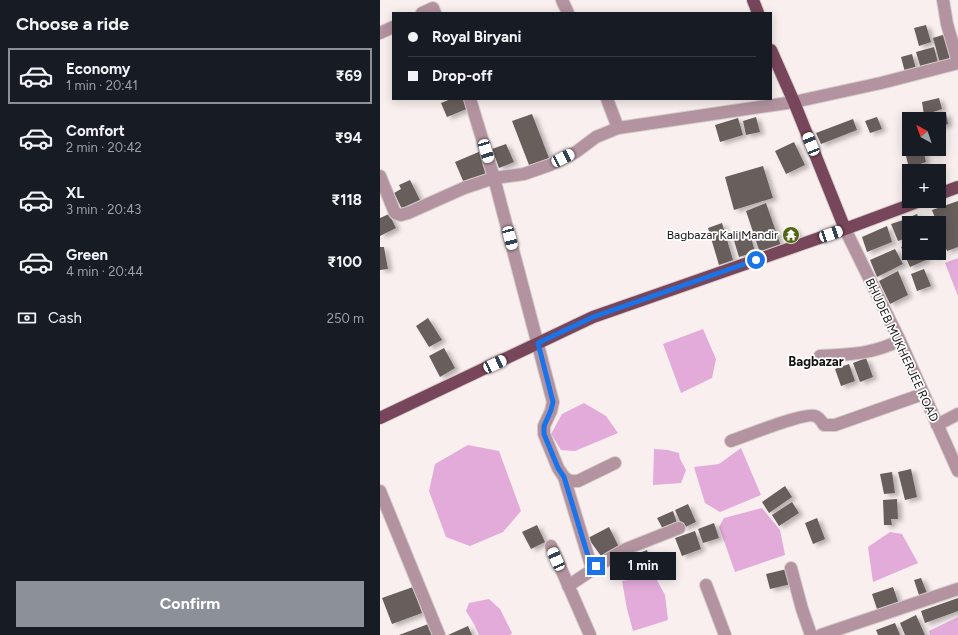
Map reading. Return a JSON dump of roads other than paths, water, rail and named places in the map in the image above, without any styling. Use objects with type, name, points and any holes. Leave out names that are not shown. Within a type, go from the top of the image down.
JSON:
[{"type":"main road","points":[[753,0],[758,12]]},
{"type":"main road","points":[[772,52],[846,229]]},
{"type":"main road","points":[[946,191],[958,187]]},
{"type":"main road","points":[[380,418],[593,317],[846,229],[902,208]]},
{"type":"street","points":[[562,0],[568,12]]},
{"type":"street","points":[[380,176],[395,213],[401,215],[464,188],[494,178],[524,174],[550,165],[576,152],[596,137],[618,128],[794,102],[919,74],[958,62],[947,24],[943,0]]},
{"type":"street","points":[[380,33],[392,27]]},
{"type":"street","points":[[470,100],[494,178],[553,402],[544,426],[544,434],[558,468],[564,477],[592,569]]},
{"type":"street","points":[[607,100],[618,128]]},
{"type":"street","name":"BHUDEB MUKHERJEE ROAD","points":[[846,229],[900,341],[958,471]]},
{"type":"street","points":[[820,356],[872,351],[900,341]]},
{"type":"street","points":[[731,441],[808,415],[815,416],[824,424],[835,425],[923,394]]},
{"type":"street","points":[[937,425],[958,414]]},
{"type":"street","points":[[564,477],[570,481],[578,481],[615,463]]},
{"type":"street","points":[[380,491],[439,635]]},
{"type":"street","points":[[568,586],[610,558],[679,528]]},
{"type":"street","points":[[551,546],[590,635]]},
{"type":"street","points":[[791,568],[811,635]]},
{"type":"street","points":[[706,585],[725,635]]},
{"type":"street","points":[[821,635],[958,589]]},
{"type":"place","name":"Bagbazar Kali Mandir","points":[[791,235]]},
{"type":"district","name":"Bagbazar","points":[[816,361]]}]
